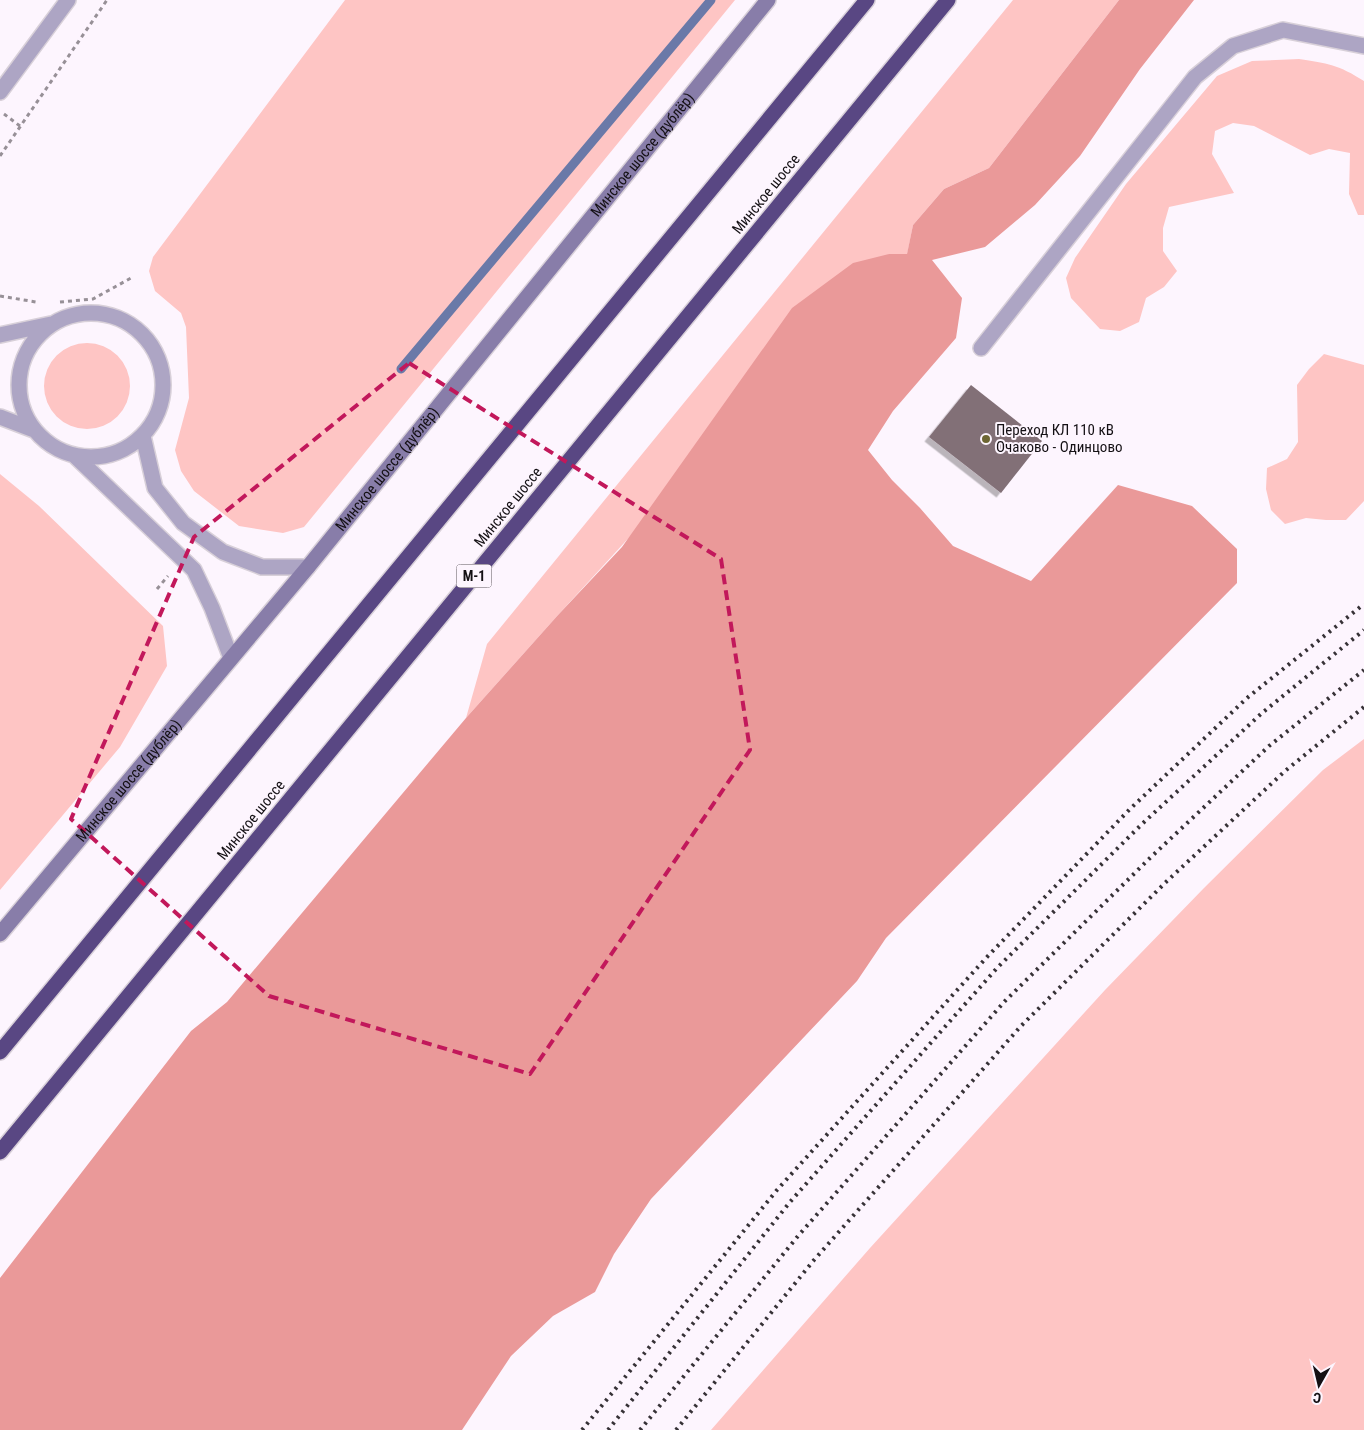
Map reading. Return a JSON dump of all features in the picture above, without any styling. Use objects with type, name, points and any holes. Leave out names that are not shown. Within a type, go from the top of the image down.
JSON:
[{"type":"highway","points":[[0,1052],[867,0]]},
{"type":"highway","name":"Минское шоссе","points":[[0,1152],[948,0]]},
{"type":"main road","name":"Минское шоссе (дублёр)","points":[[0,934],[308,567],[768,0]]},
{"type":"lane","points":[[0,92],[68,0]]},
{"type":"lane","points":[[981,348],[1194,77],[1233,46],[1283,30],[1364,46]]},
{"type":"lane","points":[[0,335],[52,324],[74,315],[97,313],[120,319],[140,331],[154,349],[163,372],[163,395],[156,417],[143,436],[123,450],[99,457],[75,456]]},
{"type":"lane","points":[[52,324],[35,339],[23,361],[18,385],[22,409],[34,430],[52,446],[75,456],[194,570],[212,608],[230,658]]},
{"type":"lane","points":[[0,417],[34,430]]},
{"type":"lane","points":[[143,436],[155,488],[183,523],[224,552],[262,567],[308,567]]},
{"type":"path","points":[[0,156],[107,0]]},
{"type":"path","points":[[0,111],[20,126]]},
{"type":"path","points":[[58,302],[93,299],[131,278]]},
{"type":"path","points":[[0,296],[42,302]]},
{"type":"highlighted area","points":[[409,363],[721,559],[750,750],[530,1074],[269,996],[71,819],[194,537]]},
{"type":"shaded area","points":[[345,0],[735,0],[304,527],[283,533],[239,526],[194,491],[181,471],[175,450],[189,398],[186,327],[181,313],[155,291],[149,271],[153,257]]},
{"type":"shaded area","points":[[1013,0],[1119,0],[989,168],[944,189],[913,225],[907,255],[889,254],[466,718],[487,644]]},
{"type":"shaded area","points":[[1119,0],[1194,0],[1140,69],[1080,156],[1035,205],[985,247],[932,260],[962,298],[956,338],[893,411],[868,450],[892,480],[920,508],[953,546],[1031,581],[1118,485],[1192,506],[1237,549],[1237,583],[886,938],[857,981],[651,1199],[614,1254],[595,1292],[553,1316],[511,1356],[462,1430],[0,1430],[0,1278],[191,1031],[227,1002],[466,718],[622,547],[792,308],[853,263],[889,254],[907,254],[913,225],[944,189],[989,168]]},
{"type":"shaded area","points":[[1299,59],[1333,66],[1347,71],[1364,81],[1364,215],[1358,215],[1349,194],[1350,153],[1329,149],[1310,155],[1254,126],[1233,123],[1215,131],[1212,154],[1234,193],[1169,207],[1163,228],[1163,251],[1177,271],[1164,287],[1146,298],[1139,322],[1120,331],[1100,329],[1071,298],[1066,278],[1075,258],[1126,184],[1217,76],[1252,61]]},
{"type":"shaded area","points":[[87,343],[103,347],[117,356],[126,370],[130,386],[126,402],[117,416],[103,425],[87,429],[71,425],[57,416],[48,402],[44,386],[48,370],[57,356],[71,347]]},
{"type":"shaded area","points":[[1324,354],[1364,365],[1364,501],[1346,520],[1306,518],[1285,524],[1271,510],[1266,489],[1267,468],[1287,459],[1298,442],[1297,385]]},
{"type":"shaded area","points":[[0,474],[39,506],[163,626],[167,666],[120,747],[0,890]]},
{"type":"shaded area","points":[[1364,739],[1364,1430],[711,1430],[870,1248],[1105,990],[1323,770]]},
{"type":"building","name":"Переход КЛ 110 кВ Очаково - Одинцово","points":[[971,385],[1042,441],[1001,493],[929,437]]},
{"type":"waterway","points":[[401,369],[711,0]]},
{"type":"railway","points":[[582,1430],[777,1190],[986,958],[1130,809],[1247,698],[1364,604]]},
{"type":"railway","points":[[608,1430],[790,1202],[997,968],[1142,824],[1262,713],[1364,630]]},
{"type":"railway","points":[[640,1430],[798,1236],[1005,1001],[1150,858],[1269,746],[1364,670]]},
{"type":"railway","points":[[676,1430],[814,1260],[1021,1026],[1166,882],[1285,771],[1364,707]]},
{"type":"place","name":"Переход КЛ 110 кВ Очаково - Одинцово","points":[[986,439]]}]
